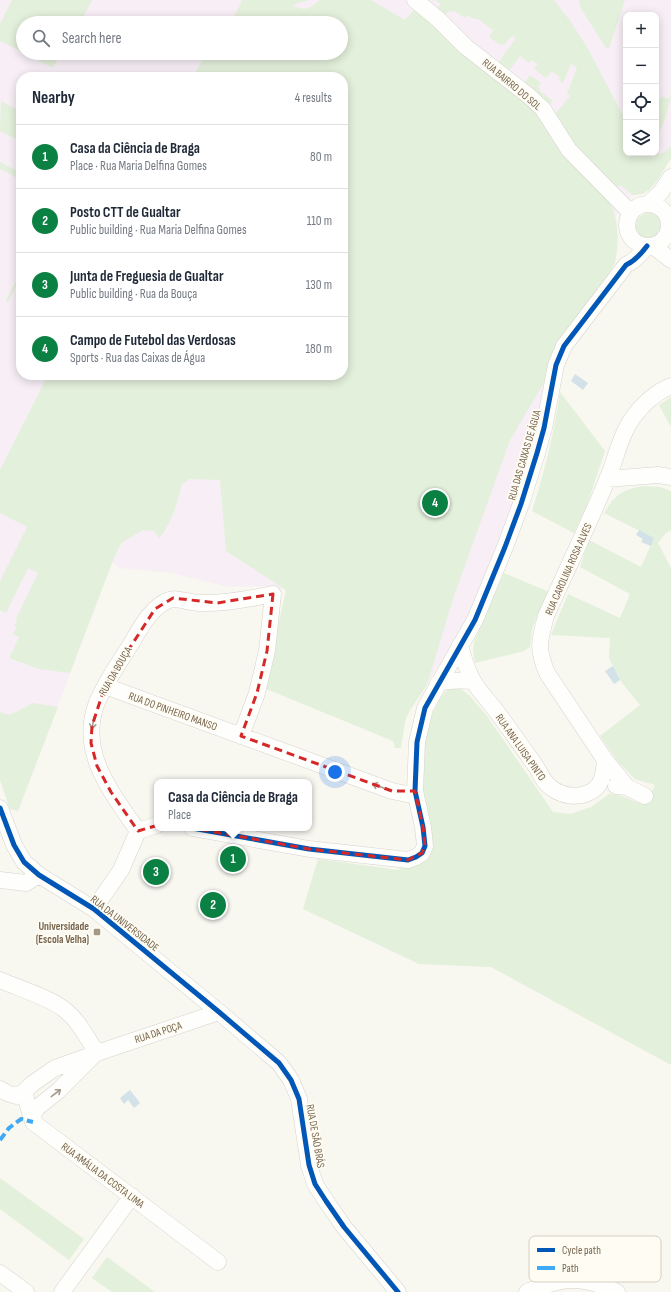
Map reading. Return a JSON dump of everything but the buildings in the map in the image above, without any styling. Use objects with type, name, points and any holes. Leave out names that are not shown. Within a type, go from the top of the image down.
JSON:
[{"type":"street","name":"RUA BAIRRO DO SOL","points":[[415,0],[438,19],[466,47],[529,96],[542,109],[569,150],[631,213]]},
{"type":"street","points":[[648,204],[661,192],[671,177]]},
{"type":"street","points":[[650,246],[664,239],[669,234],[668,208],[661,209],[648,204],[641,205],[635,208],[631,213],[627,226],[631,238],[641,245],[650,246],[671,260]]},
{"type":"street","points":[[626,264],[625,256],[627,245],[631,238]]},
{"type":"street","name":"RUA DAS CAIXAS DE ÁGUA","points":[[209,831],[309,849],[408,860],[422,853],[425,846],[423,827],[415,791],[417,742],[425,708],[475,620],[521,504],[544,428],[556,365],[564,346],[626,264],[650,246]]},
{"type":"street","name":"RUA CAROLINA ROSA ALVES","points":[[627,786],[605,760],[547,673],[539,650],[540,637],[546,616],[607,479],[621,439],[634,416],[649,399],[671,386]]},
{"type":"street","points":[[607,479],[658,475],[671,476]]},
{"type":"street","name":"RUA DA BOUÇA","points":[[138,831],[111,792],[97,766],[91,744],[92,726],[96,706],[105,686],[140,629],[155,609],[167,600],[172,598],[198,603],[217,602],[256,598],[274,594],[267,651],[257,693],[241,736]]},
{"type":"street","name":"RUA ANA LUISA PINTO","points":[[460,645],[464,660],[473,681],[507,725],[547,785],[561,794],[570,796],[585,794],[598,787],[615,785],[627,786]]},
{"type":"street","points":[[438,683],[454,680],[473,681]]},
{"type":"street","name":"RUA DO PINHEIRO MANSO","points":[[105,686],[392,791],[407,794],[415,791]]},
{"type":"street","points":[[598,787],[604,771],[605,760]]},
{"type":"street","points":[[627,786],[645,796]]},
{"type":"street","name":"RUA DA UNIVERSIDADE","points":[[0,808],[7,843],[24,862],[39,875],[94,910],[219,1012]]},
{"type":"street","points":[[94,910],[121,870],[138,831],[154,826]]},
{"type":"street","points":[[0,880],[26,883],[39,875]]},
{"type":"street","points":[[0,980],[56,1004],[65,1010],[82,1030],[97,1052]]},
{"type":"street","name":"RUA DA POÇA","points":[[24,1092],[32,1084],[55,1068],[97,1052],[219,1012]]},
{"type":"street","name":"RUA DE SÃO BRÁS","points":[[219,1012],[279,1063],[291,1080],[299,1099],[310,1165],[315,1184],[344,1226],[398,1292]]},
{"type":"street","name":"RUA DA POÇA","points":[[33,1122],[34,1112],[38,1107],[58,1091],[97,1052]]},
{"type":"street","points":[[0,1089],[7,1094],[16,1096],[24,1092],[33,1122]]},
{"type":"street","name":"RUA AMÁLIA DA COSTA LIMA","points":[[33,1122],[218,1262]]},
{"type":"street","points":[[62,1292],[132,1196]]},
{"type":"street","points":[[0,1273],[26,1292]]},
{"type":"street","points":[[527,1292],[556,1282]]},
{"type":"street","points":[[589,1282],[617,1292]]},
{"type":"highlighted area","points":[[273,594],[267,651],[257,693],[241,736],[392,791],[415,791],[423,827],[425,846],[422,853],[408,860],[309,849],[165,823],[138,831],[111,792],[97,766],[91,743],[92,726],[105,686],[155,609],[173,598],[217,603]]},
{"type":"shaded area","points":[[0,0],[671,0],[671,158],[657,181],[649,190],[642,194],[633,195],[616,216],[618,246],[615,263],[566,333],[531,458],[469,618],[410,710],[405,721],[401,748],[395,748],[393,741],[286,590],[268,586],[229,587],[171,573],[120,568],[112,563],[18,811],[10,809],[0,780]]},
{"type":"shaded area","points":[[575,374],[588,383],[583,390],[571,381]]},
{"type":"shaded area","points":[[639,530],[654,538],[651,546],[641,542],[643,539],[636,535]]},
{"type":"shaded area","points":[[613,666],[620,680],[614,684],[605,671]]},
{"type":"shaded area","points":[[130,1090],[140,1103],[134,1108],[128,1100],[124,1104],[120,1098]]},
{"type":"green space","points":[[12,0],[92,0],[84,16],[16,16],[16,49],[0,41],[0,24]]},
{"type":"green space","points":[[242,0],[309,0],[293,6],[304,9],[311,7],[320,0],[371,0],[405,20],[417,7],[525,100],[540,116],[607,198],[616,221],[617,246],[615,263],[510,440],[453,599],[427,685],[410,710],[405,721],[401,748],[395,748],[393,741],[264,688],[286,590],[226,551],[220,480],[190,479],[182,484],[171,519],[159,538],[154,531],[143,530],[121,543],[70,673],[39,669],[9,658],[19,637],[13,634],[17,627],[14,626],[17,620],[16,619],[38,573],[28,568],[6,613],[0,610],[0,581],[27,527],[0,513],[0,470],[45,380],[348,380],[348,72],[196,72],[202,60],[348,60],[348,16],[234,16]]},
{"type":"green space","points":[[435,0],[554,0],[571,22],[587,47],[623,115],[623,156],[659,156],[659,154],[671,146],[671,158],[657,181],[649,190],[642,194],[633,195],[620,185],[614,188],[573,146],[555,114],[570,96],[567,93],[577,68],[571,64],[563,83],[558,80],[560,77],[552,71],[546,78],[534,69],[538,64],[532,60],[529,63],[520,56],[508,72],[497,64],[516,38],[512,36],[505,44],[501,45],[489,37],[493,30],[478,19],[474,19],[468,15],[465,18],[454,11],[448,12],[443,17],[436,10],[441,4]]},
{"type":"green space","points":[[579,0],[625,0],[609,48],[606,48],[580,7]]},
{"type":"green space","points":[[38,60],[57,60],[53,68]]},
{"type":"green space","points":[[530,75],[541,83],[538,87],[540,88],[539,90],[553,101],[550,104],[524,84]]},
{"type":"green space","points":[[671,93],[670,103],[659,132],[659,101],[661,96],[669,99]]},
{"type":"green space","points":[[1,101],[16,109],[16,139],[0,131]]},
{"type":"green space","points":[[0,162],[16,170],[16,177],[0,169]]},
{"type":"green space","points":[[649,213],[658,217],[662,226],[658,235],[649,239],[640,235],[636,226],[640,217]]},
{"type":"green space","points":[[16,281],[16,286],[8,302],[6,301]]},
{"type":"green space","points":[[560,392],[605,451],[587,505],[574,533],[532,511],[549,452]]},
{"type":"green space","points":[[671,397],[671,427],[659,405]]},
{"type":"green space","points":[[642,486],[660,487],[671,491],[671,530],[665,534],[658,543],[671,568],[671,1065],[491,967],[419,964],[303,909],[318,859],[398,870],[403,866],[418,864],[422,762],[427,726],[439,700],[446,691],[452,688],[461,689],[469,695],[487,716],[553,812],[571,814],[591,807],[609,794],[622,796],[639,803],[647,803],[655,785],[635,779],[618,762],[600,736],[640,705],[620,680],[609,658],[610,638],[551,635],[568,594],[620,618],[630,594],[580,567],[589,540],[641,567],[654,538],[604,513],[615,497],[619,494]]},
{"type":"green space","points":[[504,573],[549,592],[532,629],[530,647],[524,651],[475,663],[473,651],[474,642]]},
{"type":"green space","points":[[33,703],[58,707],[18,811],[10,809],[0,780],[0,712],[10,715]]},
{"type":"green space","points":[[0,1178],[84,1239],[69,1260],[0,1209]]},
{"type":"green space","points":[[107,1257],[155,1292],[112,1292],[92,1278]]},
{"type":"marked path","points":[[0,1140],[9,1128],[21,1119],[33,1122]]},
{"type":"cycle path","points":[[209,831],[309,849],[408,860],[422,853],[425,846],[423,827],[415,791],[417,742],[425,708],[475,620],[505,547],[521,504],[537,453],[544,428],[556,365],[564,346],[626,265],[638,257],[647,246]]},
{"type":"cycle path","points":[[0,808],[14,845],[24,862],[39,875],[94,909],[279,1063],[291,1080],[299,1099],[309,1165],[315,1184],[344,1227],[398,1292]]},
{"type":"place","name":"Campo de Futebol das Verdosas","points":[[435,503]]},
{"type":"place","name":"Casa da Ciência de Braga","points":[[233,859]]},
{"type":"place","name":"Junta de Freguesia de Gualtar","points":[[156,872]]},
{"type":"place","name":"Posto CTT de Gualtar","points":[[213,905]]},
{"type":"place","name":"Universidade (Escola Velha)","points":[[97,932]]}]
